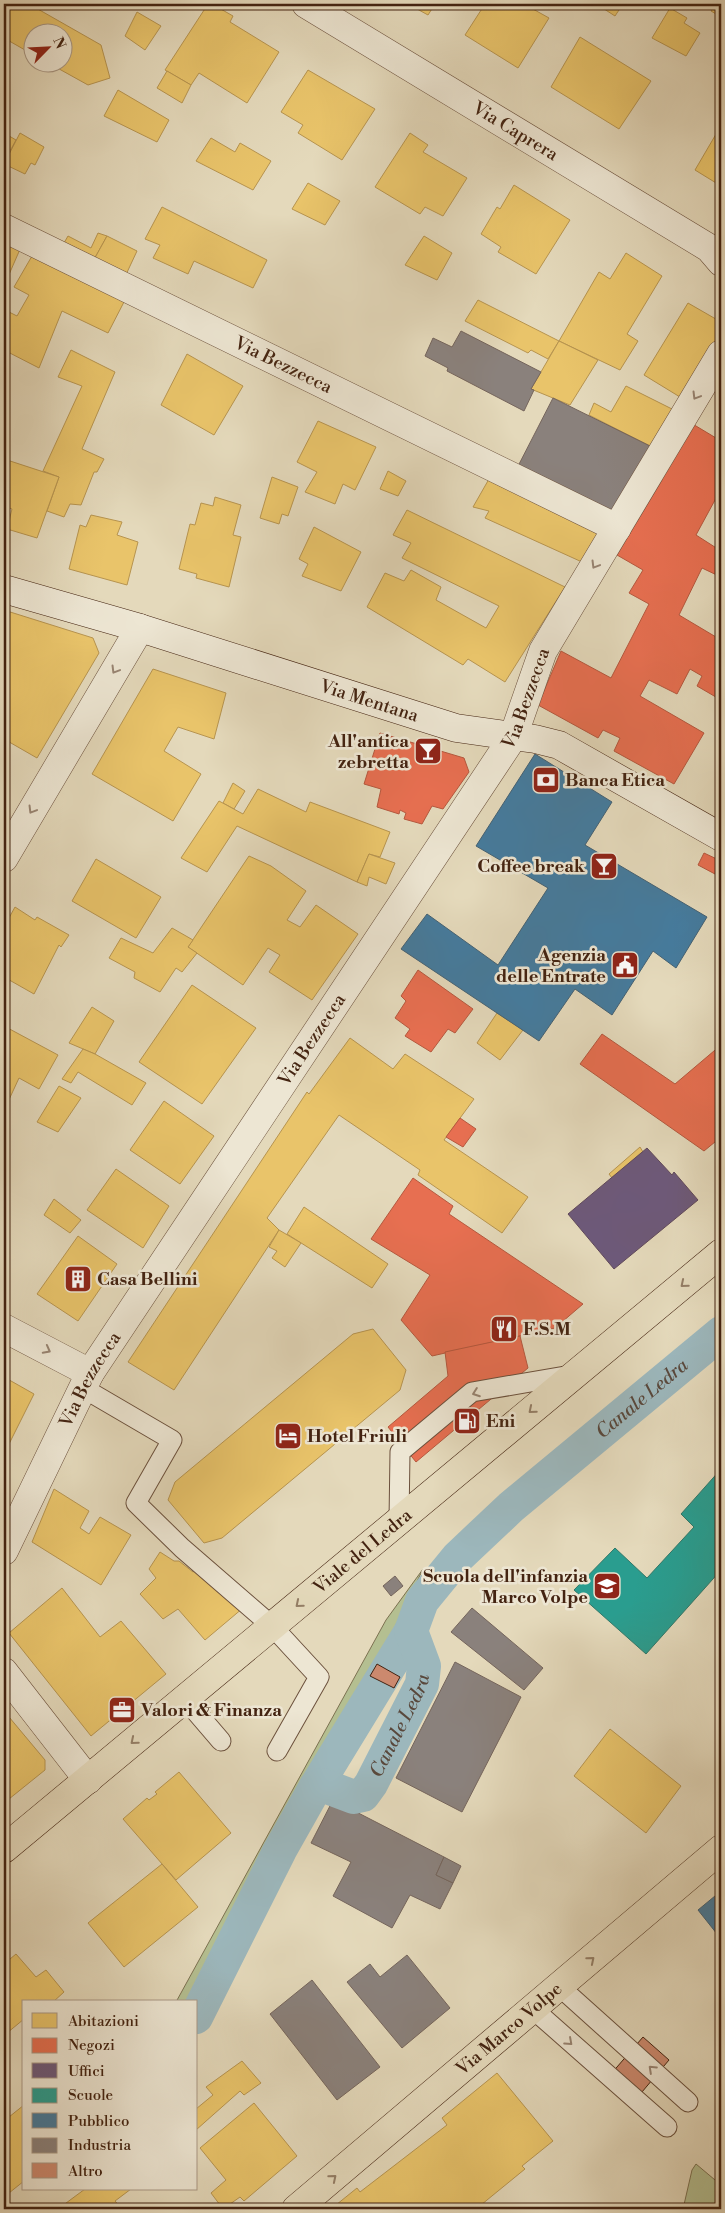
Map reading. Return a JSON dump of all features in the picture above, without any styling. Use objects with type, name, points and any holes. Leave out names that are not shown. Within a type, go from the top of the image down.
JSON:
[{"type":"main road","name":"Viale del Ledra","points":[[4,1849],[721,1253]]},
{"type":"main road","name":"Via Marco Volpe","points":[[296,2209],[721,1849]]},
{"type":"street","name":"Via Caprera","points":[[306,4],[709,248],[721,262]]},
{"type":"street","name":"Via Bezzecca","points":[[4,228],[617,528]]},
{"type":"street","name":"Via Bezzecca","points":[[4,1551],[87,1380],[513,737],[544,651],[721,354]]},
{"type":"street","name":"Via Mentana","points":[[4,589],[140,628],[456,728],[559,745],[721,837]]},
{"type":"street","points":[[4,858],[140,628]]},
{"type":"street","points":[[4,1328],[87,1380]]},
{"type":"street","points":[[4,1672],[88,1780]]},
{"type":"lane","points":[[399,1521],[400,1452],[472,1392],[575,1374]]},
{"type":"lane","points":[[87,1380],[172,1440],[136,1503],[182,1548],[272,1626],[319,1677],[277,1751]]},
{"type":"lane","points":[[185,1699],[221,1741]]},
{"type":"lane","points":[[560,1987],[688,2102]]},
{"type":"lane","points":[[533,2010],[667,2127]]},
{"type":"green space","points":[[423,1569],[377,1664],[312,1781],[198,2005],[198,2000],[177,2000],[386,1620]]},
{"type":"green space","points":[[696,2164],[721,2185],[721,2209],[683,2209],[692,2170]]},
{"type":"building: Abitazioni","points":[[4,4],[29,4],[61,22],[22,22],[22,48],[4,38]]},
{"type":"building: Abitazioni","points":[[208,4],[212,4],[233,16],[230,22],[279,52],[247,103],[199,73],[191,85],[165,70]]},
{"type":"building: Abitazioni","points":[[408,4],[435,4],[428,15]]},
{"type":"building: Abitazioni","points":[[485,4],[524,4],[549,18],[518,68],[465,35]]},
{"type":"building: Abitazioni","points":[[602,4],[623,4],[615,16],[601,7]]},
{"type":"building: Abitazioni","points":[[716,4],[721,4],[721,17],[711,11]]},
{"type":"building: Abitazioni","points":[[670,8],[687,18],[684,23],[700,33],[686,56],[652,38]]},
{"type":"building: Abitazioni","points":[[137,12],[161,26],[145,50],[125,36]]},
{"type":"building: Abitazioni","points":[[72,28],[101,45],[110,78],[88,85],[65,72],[72,72]]},
{"type":"building: Abitazioni","points":[[580,37],[651,81],[619,129],[551,87]]},
{"type":"building: Abitazioni","points":[[308,70],[375,109],[342,160],[298,133],[303,125],[281,112]]},
{"type":"building: Abitazioni","points":[[167,71],[191,85],[182,103],[157,88]]},
{"type":"building: Abitazioni","points":[[118,90],[169,120],[157,142],[104,116]]},
{"type":"building: Abitazioni","points":[[719,129],[721,130],[721,186],[695,170]]},
{"type":"building: Abitazioni","points":[[4,133],[16,140],[4,162]]},
{"type":"building: Abitazioni","points":[[20,133],[44,147],[35,165],[31,163],[25,174],[4,164]]},
{"type":"building: Abitazioni","points":[[410,133],[428,145],[423,152],[467,178],[443,216],[425,207],[420,214],[375,187]]},
{"type":"building: Abitazioni","points":[[211,138],[235,152],[240,143],[271,161],[253,190],[196,161]]},
{"type":"building: Abitazioni","points":[[308,183],[340,201],[325,225],[292,209]]},
{"type":"building: Abitazioni","points":[[514,185],[570,220],[536,274],[498,252],[501,247],[481,234],[497,207],[500,209]]},
{"type":"building: Abitazioni","points":[[162,207],[267,260],[253,288],[194,261],[188,274],[153,258],[160,245],[145,239]]},
{"type":"building: Abitazioni","points":[[98,233],[107,236],[91,265],[64,243],[68,236],[91,248]]},
{"type":"building: Abitazioni","points":[[107,236],[137,251],[123,281],[91,265]]},
{"type":"building: Abitazioni","points":[[424,236],[452,253],[437,280],[405,265]]},
{"type":"building: Abitazioni","points":[[4,237],[21,247],[4,286]]},
{"type":"building: Abitazioni","points":[[626,253],[662,276],[627,334],[638,341],[620,370],[559,341],[599,272],[610,279]]},
{"type":"building: Abitazioni","points":[[32,256],[125,300],[108,333],[62,311],[39,368],[4,350],[4,312],[5,310],[17,316],[29,295],[14,287]]},
{"type":"building: Abitazioni","points":[[478,300],[559,341],[548,359],[531,350],[528,353],[465,321]]},
{"type":"building: Abitazioni","points":[[688,303],[721,322],[721,332],[680,397],[644,375]]},
{"type":"building: Abitazioni","points":[[559,341],[598,360],[570,405],[531,389]]},
{"type":"building: Abitazioni","points":[[71,350],[115,372],[82,449],[104,459],[97,472],[94,472],[81,505],[70,504],[64,517],[47,511],[59,477],[43,471],[82,386],[58,377]]},
{"type":"building: Abitazioni","points":[[187,354],[243,386],[214,435],[161,405]]},
{"type":"building: Abitazioni","points":[[626,386],[674,410],[652,447],[589,415],[594,403],[611,412]]},
{"type":"building: Abitazioni","points":[[318,421],[376,447],[355,490],[343,484],[335,504],[305,492],[317,472],[297,462]]},
{"type":"building: Abitazioni","points":[[4,459],[59,477],[37,538],[7,529],[12,509],[4,506]]},
{"type":"building: Abitazioni","points":[[388,471],[406,481],[398,496],[380,489]]},
{"type":"building: Abitazioni","points":[[272,477],[298,487],[288,516],[282,514],[279,524],[260,518]]},
{"type":"building: Abitazioni","points":[[489,479],[603,528],[582,562],[485,518],[489,511],[473,507]]},
{"type":"building: Abitazioni","points":[[215,497],[241,505],[233,535],[241,537],[229,587],[196,578],[197,574],[179,569],[190,524],[195,525],[201,503],[213,506]]},
{"type":"building: Abitazioni","points":[[407,510],[565,587],[505,682],[468,659],[463,665],[367,607],[385,573],[404,581],[411,570],[441,587],[436,600],[486,628],[499,606],[402,558],[411,543],[393,535]]},
{"type":"building: Abitazioni","points":[[91,515],[122,522],[117,535],[138,542],[127,585],[69,569],[80,525],[86,527]]},
{"type":"building: Abitazioni","points":[[314,527],[361,552],[341,591],[302,576],[308,564],[299,559]]},
{"type":"building: Abitazioni","points":[[7,611],[93,638],[99,653],[37,758],[4,739],[4,622]]},
{"type":"building: Abitazioni","points":[[153,669],[226,693],[214,739],[178,727],[164,751],[201,774],[173,821],[92,774]]},
{"type":"building: Abitazioni","points":[[233,783],[245,791],[234,809],[223,803]]},
{"type":"building: Abitazioni","points":[[258,789],[306,812],[310,802],[390,832],[380,857],[369,854],[357,882],[237,826],[207,872],[181,858],[219,801],[243,814]]},
{"type":"building: Abitazioni","points":[[369,854],[395,863],[386,884],[369,877],[367,886],[357,882]]},
{"type":"building: Abitazioni","points":[[249,856],[271,866],[306,891],[287,920],[300,927],[316,905],[358,934],[312,1000],[269,972],[280,955],[268,948],[243,985],[188,947]]},
{"type":"building: Abitazioni","points":[[96,859],[161,897],[136,938],[72,901]]},
{"type":"building: Abitazioni","points":[[15,907],[35,920],[37,917],[69,935],[61,947],[59,945],[34,994],[4,977],[4,927]]},
{"type":"building: Abitazioni","points":[[172,928],[193,940],[188,947],[197,953],[182,972],[176,968],[160,992],[134,978],[135,972],[109,958],[121,938],[153,953]]},
{"type":"building: Abitazioni","points":[[192,985],[256,1028],[202,1104],[139,1062]]},
{"type":"building: Abitazioni","points":[[92,1007],[114,1021],[95,1054],[69,1043]]},
{"type":"building: Abitazioni","points":[[497,1013],[523,1030],[500,1060],[477,1043]]},
{"type":"building: Abitazioni","points":[[4,1026],[58,1055],[39,1089],[19,1078],[7,1104],[4,1102]]},
{"type":"building: Abitazioni","points":[[350,1038],[393,1069],[405,1054],[474,1099],[444,1140],[528,1197],[502,1233],[418,1175],[420,1170],[339,1115],[267,1218],[279,1230],[174,1390],[128,1362],[307,1092],[309,1094]]},
{"type":"building: Abitazioni","points":[[83,1049],[146,1083],[132,1105],[78,1072],[71,1083],[62,1079]]},
{"type":"building: Abitazioni","points":[[59,1086],[81,1098],[58,1132],[37,1122]]},
{"type":"building: Abitazioni","points":[[164,1101],[214,1136],[180,1184],[130,1150]]},
{"type":"building: Abitazioni","points":[[640,1147],[643,1152],[612,1178],[609,1174]]},
{"type":"building: Abitazioni","points":[[116,1169],[169,1206],[143,1248],[87,1210]]},
{"type":"building: Abitazioni","points":[[54,1199],[81,1220],[70,1233],[44,1215]]},
{"type":"building: Abitazioni","points":[[304,1207],[388,1264],[372,1288],[287,1234]]},
{"type":"building: Abitazioni","points":[[279,1230],[301,1243],[285,1267],[272,1258],[277,1251],[269,1247]]},
{"type":"building: Abitazioni","name":"Casa Bellini","points":[[78,1236],[117,1264],[78,1321],[37,1294]]},
{"type":"building: Abitazioni","name":"Hotel Friuli","points":[[373,1329],[406,1370],[400,1390],[222,1538],[204,1543],[168,1500],[175,1482],[353,1334]]},
{"type":"building: Abitazioni","points":[[4,1377],[34,1394],[7,1448],[4,1446]]},
{"type":"building: Abitazioni","points":[[54,1489],[89,1511],[80,1528],[89,1534],[100,1517],[131,1535],[101,1585],[32,1542]]},
{"type":"building: Abitazioni","points":[[160,1552],[174,1561],[179,1561],[193,1572],[198,1569],[214,1589],[219,1586],[243,1608],[205,1640],[178,1609],[163,1619],[140,1594],[156,1578],[149,1569]]},
{"type":"building: Abitazioni","points":[[62,1588],[100,1637],[121,1621],[166,1674],[91,1736],[9,1633]]},
{"type":"building: Abitazioni","points":[[4,1711],[45,1760],[45,1770],[9,1799],[4,1799]]},
{"type":"building: Abitazioni","points":[[610,1729],[681,1786],[646,1833],[574,1776]]},
{"type":"building: Abitazioni","points":[[179,1772],[231,1833],[176,1880],[123,1819],[147,1798],[149,1800],[157,1794],[155,1792]]},
{"type":"building: Abitazioni","points":[[162,1864],[198,1907],[124,1967],[88,1923]]},
{"type":"building: Abitazioni","points":[[16,1954],[36,1977],[46,1970],[64,1992],[55,2000],[22,2000],[22,2021],[7,2033],[4,2029],[4,1964]]},
{"type":"building: Abitazioni","points":[[242,2061],[261,2083],[244,2095],[240,2091],[198,2128],[198,2107],[213,2095],[206,2087]]},
{"type":"building: Abitazioni","points":[[497,2073],[553,2141],[522,2166],[525,2169],[476,2209],[331,2209],[357,2188],[360,2192],[447,2125],[442,2118]]},
{"type":"building: Abitazioni","points":[[254,2103],[297,2156],[244,2201],[240,2197],[223,2209],[211,2193],[226,2180],[200,2148]]},
{"type":"building: Abitazioni","points":[[22,2107],[22,2183],[4,2197],[4,2121]]},
{"type":"building: Abitazioni","points":[[84,2190],[130,2190],[115,2201],[122,2209],[58,2209]]},
{"type":"building: Negozi","points":[[691,423],[721,441],[721,489],[696,535],[721,551],[721,577],[702,568],[679,615],[721,640],[721,700],[697,686],[702,676],[690,669],[677,694],[649,680],[640,696],[704,733],[674,784],[614,751],[620,738],[603,730],[598,738],[538,705],[561,651],[611,678],[649,604],[629,593],[643,570],[617,555],[662,480],[658,478]]},
{"type":"building: Negozi","points":[[380,733],[464,758],[469,772],[443,809],[432,806],[422,824],[404,819],[406,813],[400,810],[399,814],[377,807],[381,789],[364,784]]},
{"type":"building: Negozi","points":[[704,853],[721,861],[715,874],[698,865]]},
{"type":"building: Negozi","points":[[418,970],[473,1009],[455,1033],[448,1029],[431,1052],[405,1036],[410,1029],[395,1018],[406,1001],[401,996]]},
{"type":"building: Negozi","points":[[602,1034],[675,1084],[721,1045],[721,1137],[704,1151],[580,1064]]},
{"type":"building: Negozi","points":[[460,1118],[476,1129],[463,1147],[446,1137]]},
{"type":"building: Negozi","points":[[413,1178],[453,1206],[449,1214],[583,1304],[555,1328],[432,1356],[401,1320],[430,1275],[371,1239]]},
{"type":"building: Negozi","points":[[520,1336],[528,1368],[416,1462],[388,1427],[448,1376],[445,1352]]},
{"type":"building: Uffici","points":[[647,1148],[672,1175],[674,1172],[698,1200],[614,1269],[568,1214]]},
{"type":"building: Scuole","points":[[721,1469],[721,1570],[646,1654],[574,1590],[615,1548],[647,1578],[694,1527],[681,1514]]},
{"type":"building: Pubblico","points":[[535,754],[612,802],[585,845],[707,917],[676,968],[653,951],[612,1015],[575,989],[539,1041],[401,949],[427,914],[498,965],[548,888],[476,846]]},
{"type":"building: Pubblico","points":[[721,1891],[721,1939],[698,1910]]},
{"type":"building: Industria","points":[[461,331],[541,372],[531,389],[534,390],[524,411],[447,371],[448,368],[425,356],[433,338],[452,347]]},
{"type":"building: Industria","points":[[553,398],[652,447],[610,517],[515,472]]},
{"type":"building: Industria","points":[[395,1576],[403,1586],[391,1596],[383,1586]]},
{"type":"building: Industria","points":[[472,1608],[543,1668],[524,1690],[451,1632]]},
{"type":"building: Industria","points":[[455,1662],[521,1697],[462,1812],[396,1778]]},
{"type":"building: Industria","points":[[333,1800],[444,1857],[436,1875],[453,1883],[440,1909],[410,1895],[392,1928],[333,1896],[351,1862],[311,1843]]},
{"type":"building: Industria","points":[[444,1857],[461,1866],[453,1883],[436,1875]]},
{"type":"building: Industria","points":[[407,1955],[450,2008],[402,2048],[347,1982],[370,1964],[380,1977]]},
{"type":"building: Industria","points":[[312,1980],[380,2067],[337,2100],[270,2014]]},
{"type":"building: Altro","points":[[377,1664],[400,1677],[394,1688],[370,1676]]},
{"type":"building: Altro","points":[[643,2037],[669,2060],[631,2105],[604,2082]]},
{"type":"waterway","name":"Canale Ledra","points":[[198,2013],[280,1850],[315,1788],[322,1785],[354,1797],[363,1795],[371,1784],[422,1684],[424,1666],[411,1631],[422,1601],[458,1557],[511,1507],[721,1333]]},
{"type":"waterway","points":[[315,1788],[411,1631]]},
{"type":"place","name":"All'antica zebretta","points":[[428,751]]},
{"type":"place","name":"Banca Etica","points":[[546,780]]},
{"type":"place","name":"Coffee break","points":[[604,866]]},
{"type":"place","name":"Agenzia delle Entrate","points":[[625,965]]},
{"type":"place","name":"Casa Bellini","points":[[78,1279]]},
{"type":"place","name":"F.S.M","points":[[504,1329]]},
{"type":"place","name":"Eni","points":[[467,1421]]},
{"type":"place","name":"Hotel Friuli","points":[[288,1436]]},
{"type":"place","name":"Scuola dell'infanzia Marco Volpe","points":[[607,1586]]},
{"type":"place","name":"Valori & Finanza","points":[[122,1710]]}]
